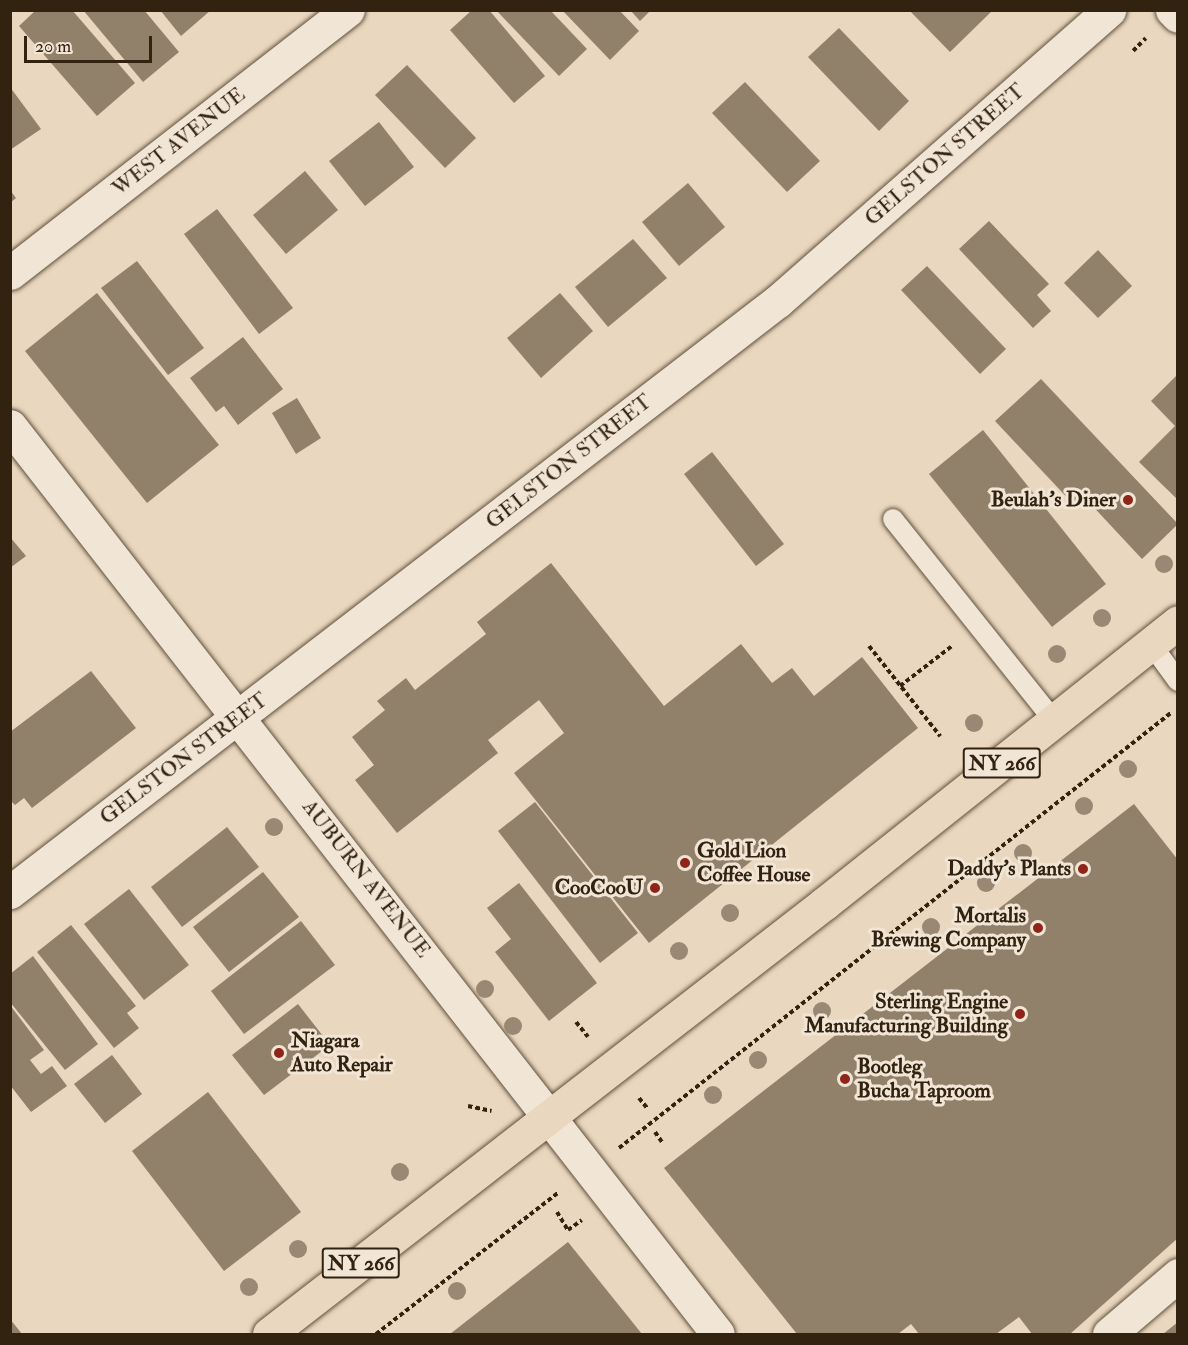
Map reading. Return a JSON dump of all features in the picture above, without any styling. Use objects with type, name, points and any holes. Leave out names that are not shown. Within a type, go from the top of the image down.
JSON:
[{"type":"main road","name":"NY 266","points":[[269,1335],[550,1117],[1178,622]]},
{"type":"street","name":"WEST AVENUE","points":[[10,273],[348,10]]},
{"type":"street","name":"GELSTON STREET","points":[[10,891],[778,302],[1109,10]]},
{"type":"street","points":[[1172,10],[1178,16]]},
{"type":"street","name":"AUBURN AVENUE","points":[[10,426],[718,1335]]},
{"type":"street","points":[[1109,1335],[1178,1275]]},
{"type":"lane","points":[[893,519],[1054,721]]},
{"type":"lane","points":[[1150,644],[1178,681]]},
{"type":"path","points":[[1133,51],[1149,36]]},
{"type":"path","points":[[869,646],[940,736]]},
{"type":"path","points":[[900,686],[935,659]]},
{"type":"path","points":[[617,1149],[1178,708]]},
{"type":"path","points":[[576,1022],[593,1042]]},
{"type":"path","points":[[639,1098],[648,1109]]},
{"type":"path","points":[[468,1106],[492,1112]]},
{"type":"path","points":[[655,1132],[662,1142]]},
{"type":"path","points":[[376,1335],[541,1205]]},
{"type":"path","points":[[557,1212],[568,1230],[587,1216]]},
{"type":"building","points":[[36,10],[72,10],[135,83],[97,116],[19,26]]},
{"type":"building","points":[[83,10],[144,10],[179,52],[143,82]]},
{"type":"building","points":[[160,10],[211,10],[181,36]]},
{"type":"building","points":[[472,10],[489,10],[545,76],[514,103],[450,30]]},
{"type":"building","points":[[496,10],[550,10],[587,49],[559,76]]},
{"type":"building","points":[[562,10],[619,10],[639,31],[610,60]]},
{"type":"building","points":[[630,10],[651,10],[640,21]]},
{"type":"building","points":[[909,10],[993,10],[950,52]]},
{"type":"building","points":[[839,28],[909,101],[879,131],[808,57]]},
{"type":"building","points":[[407,65],[476,138],[445,168],[375,95]]},
{"type":"building","points":[[745,82],[820,161],[787,192],[712,113]]},
{"type":"building","points":[[10,87],[41,129],[10,150]]},
{"type":"building","points":[[379,122],[414,167],[365,206],[329,161]]},
{"type":"building","points":[[305,171],[338,210],[286,254],[253,215]]},
{"type":"building","points":[[688,183],[725,227],[679,266],[642,222]]},
{"type":"building","points":[[10,190],[16,198],[10,203]]},
{"type":"building","points":[[217,209],[293,308],[259,334],[184,234]]},
{"type":"building","points":[[989,221],[1049,284],[1037,295],[1051,311],[1033,328],[959,249]]},
{"type":"building","points":[[633,239],[667,278],[608,327],[575,287]]},
{"type":"building","points":[[1098,250],[1132,286],[1098,318],[1064,283]]},
{"type":"building","points":[[137,261],[204,348],[168,375],[101,288]]},
{"type":"building","points":[[927,266],[1006,349],[980,374],[901,290]]},
{"type":"building","points":[[97,293],[219,445],[147,503],[25,351]]},
{"type":"building","points":[[560,293],[593,331],[541,378],[507,338]]},
{"type":"building","points":[[243,337],[283,389],[238,425],[224,406],[216,412],[190,378]]},
{"type":"building","points":[[1178,374],[1178,500],[1139,462],[1175,426],[1151,401]]},
{"type":"building","points":[[1041,379],[1178,524],[1142,559],[1086,499],[1076,507],[995,421]]},
{"type":"building","points":[[297,398],[321,438],[296,454],[272,413]]},
{"type":"building","points":[[983,430],[1106,584],[1052,627],[929,474]]},
{"type":"building","points":[[712,452],[784,544],[756,566],[684,474]]},
{"type":"building","points":[[10,537],[26,556],[10,568]]},
{"type":"building","points":[[551,563],[664,706],[741,644],[772,683],[792,668],[814,696],[862,657],[918,728],[649,943],[514,773],[564,733],[539,700],[488,740],[498,753],[397,833],[355,780],[374,765],[352,737],[385,710],[377,701],[406,678],[415,690],[486,634],[477,622]]},
{"type":"building","points":[[91,671],[136,728],[32,808],[24,798],[15,805],[10,800],[10,732]]},
{"type":"building","points":[[535,802],[638,933],[600,963],[498,831]]},
{"type":"building","name":"Sterling Engine Manufacturing Building","points":[[1134,804],[1178,860],[1178,1238],[1070,1334],[1032,1334],[1019,1317],[996,1334],[919,1334],[911,1324],[898,1334],[797,1334],[664,1168]]},
{"type":"building","points":[[227,827],[259,867],[182,927],[151,887]]},
{"type":"building","points":[[263,872],[299,917],[229,972],[193,927]]},
{"type":"building","points":[[519,883],[597,983],[549,1021],[495,952],[511,939],[487,908]]},
{"type":"building","points":[[129,889],[189,965],[144,1000],[84,924]]},
{"type":"building","points":[[301,921],[335,965],[244,1034],[211,991]]},
{"type":"building","points":[[71,925],[136,1006],[127,1013],[139,1028],[114,1048],[37,952]]},
{"type":"building","points":[[33,956],[98,1044],[65,1070],[10,1002],[10,974]]},
{"type":"building","points":[[298,1004],[330,1045],[264,1095],[232,1055]]},
{"type":"building","points":[[10,1005],[44,1050],[30,1060],[41,1074],[52,1066],[67,1086],[31,1112],[10,1085]]},
{"type":"building","points":[[112,1055],[142,1094],[105,1123],[74,1084]]},
{"type":"building","points":[[208,1092],[301,1212],[224,1271],[132,1151]]},
{"type":"building","points":[[568,1242],[642,1334],[450,1334]]},
{"type":"building","points":[[10,1319],[22,1334],[10,1334]]},
{"type":"building","points":[[1178,1322],[1178,1334],[1163,1334]]},
{"type":"place","name":"Beulah's Diner","points":[[1128,500]]},
{"type":"place","name":"Gold Lion Coffee House","points":[[685,863]]},
{"type":"place","name":"Daddy's Plants","points":[[1083,869]]},
{"type":"place","name":"CooCooU","points":[[655,888]]},
{"type":"place","name":"Mortalis Brewing Company","points":[[1038,928]]},
{"type":"place","name":"Sterling Engine Manufacturing Building","points":[[1020,1014]]},
{"type":"place","name":"Niagara Auto Repair","points":[[279,1053]]},
{"type":"place","name":"Bootleg Bucha Taproom","points":[[845,1079]]}]
